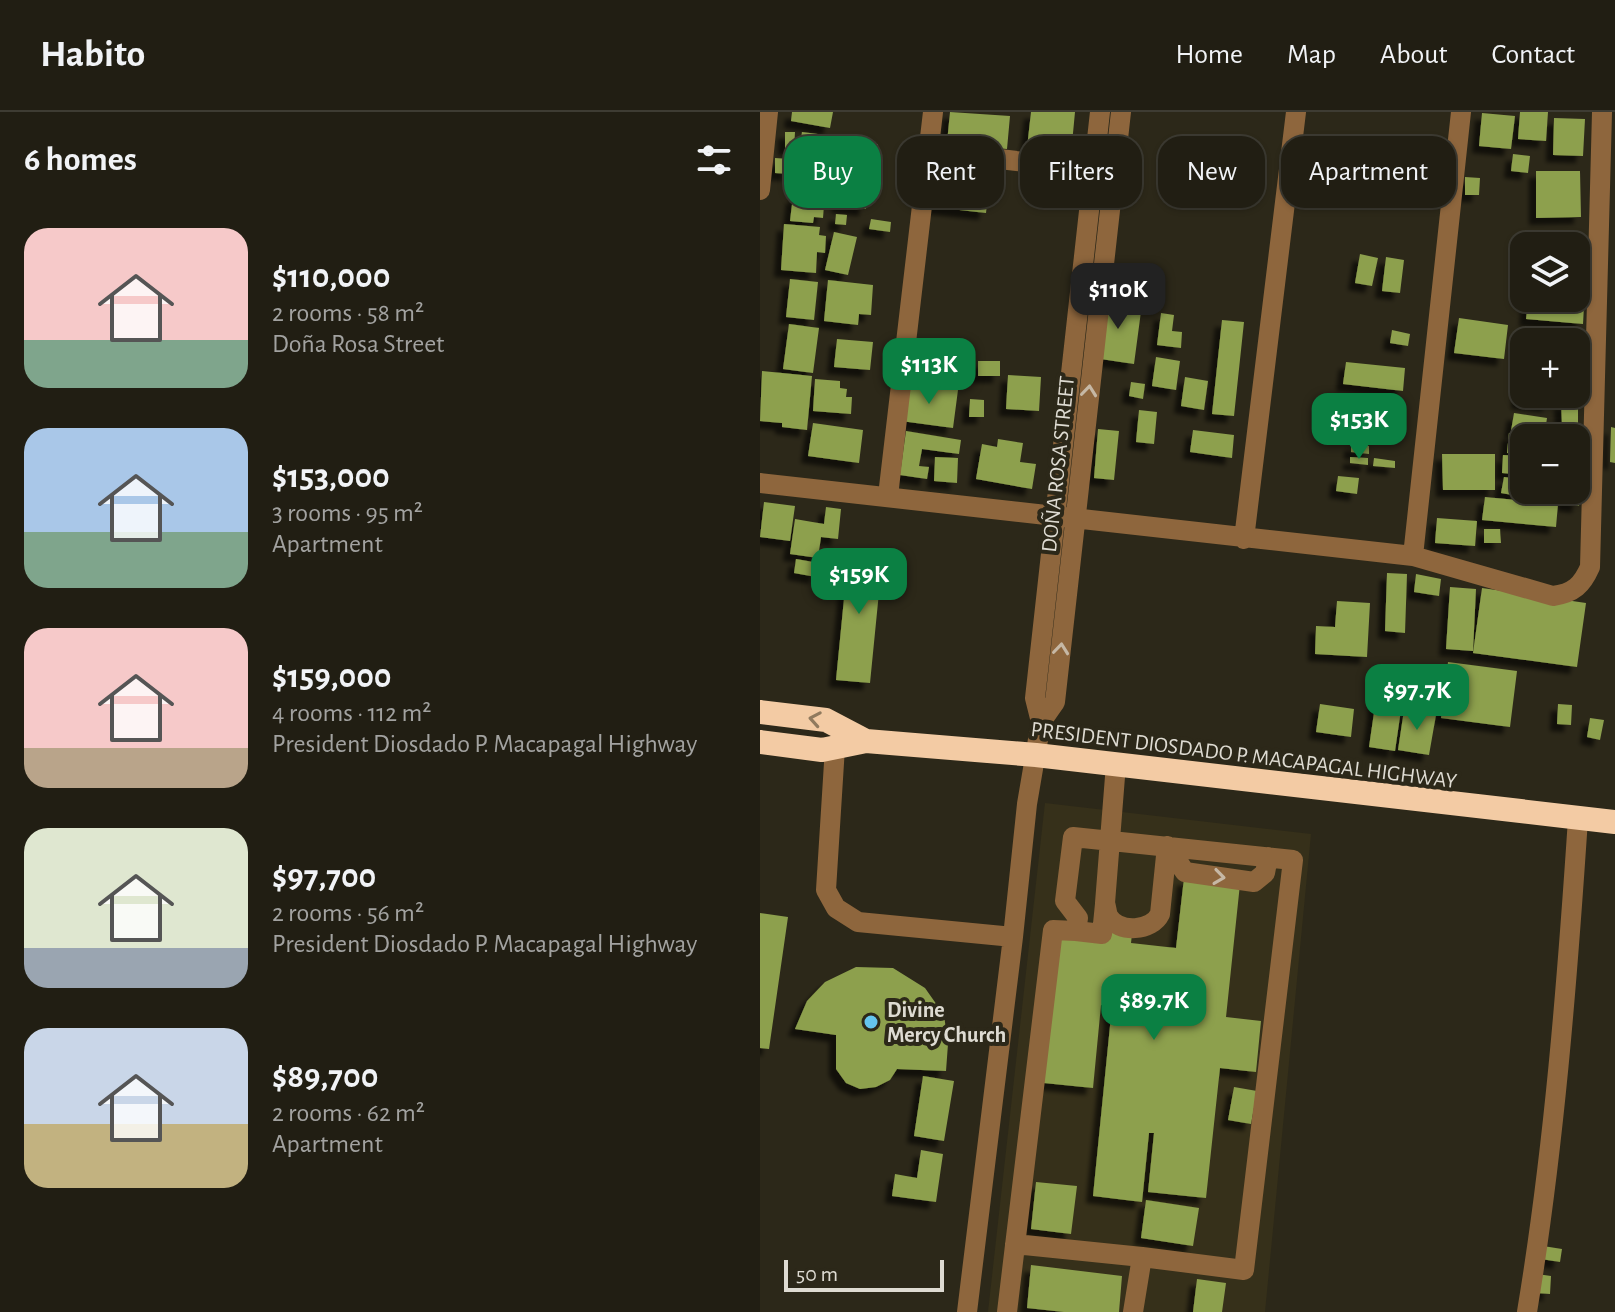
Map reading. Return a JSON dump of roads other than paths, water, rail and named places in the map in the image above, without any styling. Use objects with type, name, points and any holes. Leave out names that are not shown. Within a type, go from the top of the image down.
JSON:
[{"type":"highway","name":"PRESIDENT DIOSDADO P. MACAPAGAL HIGHWAY","points":[[760,712],[826,720],[866,741]]},
{"type":"highway","name":"PRESIDENT DIOSDADO P. MACAPAGAL HIGHWAY","points":[[760,742],[822,750],[866,741],[1036,755],[1615,822]]},
{"type":"street","points":[[760,190],[768,112]]},
{"type":"street","points":[[931,136],[933,112]]},
{"type":"street","name":"DOÑA ROSA STREET","points":[[1100,112],[1102,136]]},
{"type":"street","name":"DOÑA ROSA STREET","points":[[1114,136],[1121,112]]},
{"type":"street","points":[[1244,539],[1296,112]]},
{"type":"street","points":[[1413,556],[1461,112]]},
{"type":"street","points":[[760,483],[1413,556],[1553,596],[1576,589],[1590,567],[1602,112]]},
{"type":"street","points":[[888,496],[922,208]]},
{"type":"street","name":"DOÑA ROSA STREET","points":[[967,1312],[1027,804],[1041,722],[1055,702],[1065,518],[1100,208]]},
{"type":"street","points":[[835,747],[826,890],[836,908],[858,922],[1013,937]]},
{"type":"street","points":[[1007,1312],[1053,930],[1102,934],[1116,764]]},
{"type":"street","points":[[1527,1312],[1547,1173],[1567,974],[1578,819]]},
{"type":"street","points":[[1015,1244],[1244,1270],[1293,860],[1073,837],[1065,901],[1078,918],[1076,931]]},
{"type":"street","points":[[1105,903],[1107,915],[1116,924],[1143,928],[1156,923],[1160,914],[1167,846]]},
{"type":"street","points":[[1133,1312],[1142,1257]]},
{"type":"place","name":"Divine Mercy Church","points":[[871,1022]]}]
